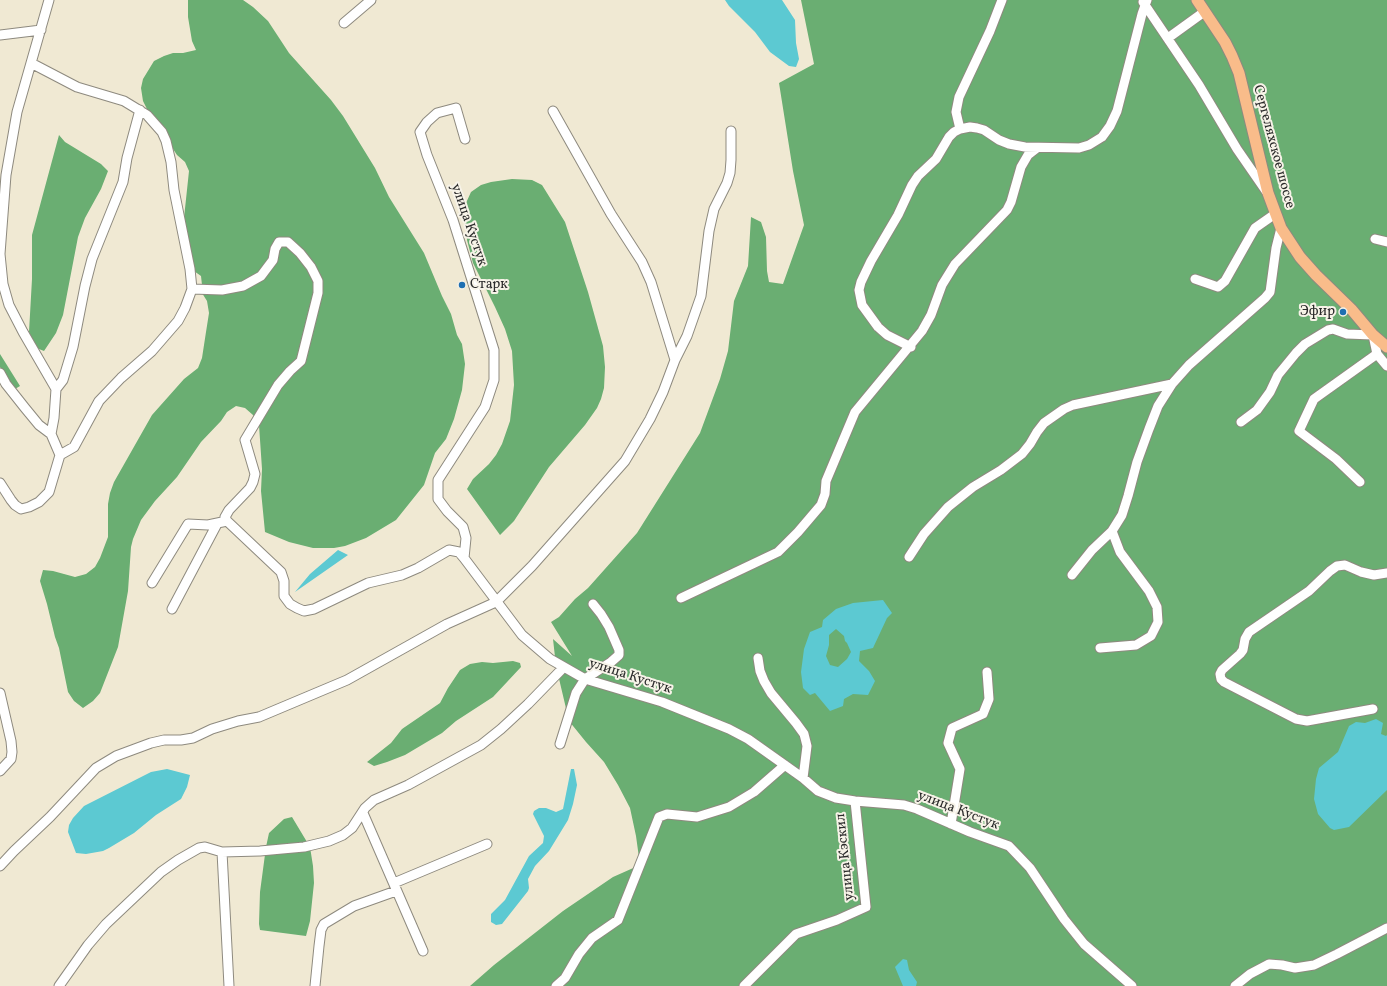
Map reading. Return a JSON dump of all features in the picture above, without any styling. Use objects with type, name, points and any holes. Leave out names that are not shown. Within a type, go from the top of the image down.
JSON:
[{"type":"main road","name":"Сергеляхское шоссе","points":[[1197,0],[1225,42],[1239,73],[1268,193],[1281,228],[1300,258],[1352,310],[1373,336],[1387,348]]},
{"type":"street","points":[[49,0],[17,112],[6,175],[0,254],[3,284],[9,305],[56,390]]},
{"type":"street","points":[[344,23],[371,0]]},
{"type":"street","points":[[960,128],[956,112],[959,97],[990,31],[1002,0]]},
{"type":"street","points":[[910,347],[887,336],[878,327],[862,305],[859,290],[861,282],[871,261],[898,216],[912,185],[918,176],[936,159],[949,137],[960,128],[977,128],[988,132],[999,140],[1009,144],[1036,148],[1079,148],[1089,145],[1097,140],[1107,132],[1114,120],[1145,2]]},
{"type":"street","points":[[1145,2],[1199,85],[1237,149],[1268,193]]},
{"type":"street","points":[[1168,38],[1204,12]]},
{"type":"street","points":[[0,35],[40,30]]},
{"type":"street","points":[[31,63],[77,87],[124,101],[147,115],[156,124],[166,142],[190,269],[192,289],[185,308],[178,321],[152,351],[121,378],[99,401],[74,447],[60,455]]},
{"type":"street","name":"улица Кустук","points":[[465,139],[456,108],[438,113],[427,122],[420,132],[427,155],[453,220],[494,350],[494,380],[485,407],[438,480],[438,499],[463,528],[466,538],[464,558],[496,602],[522,635],[536,648],[584,679],[662,702],[748,739],[785,764],[818,791],[836,798],[904,805],[1009,846],[1030,868],[1064,919],[1084,944],[1132,986]]},
{"type":"street","points":[[51,434],[56,390],[63,380],[73,347],[92,259],[123,182],[127,158],[140,110]]},
{"type":"street","points":[[553,110],[611,214],[642,262],[651,282],[675,360]]},
{"type":"street","points":[[0,866],[50,817],[96,768],[116,756],[164,740],[193,738],[212,729],[238,721],[259,717],[347,680],[447,624],[496,602],[532,566],[625,461],[650,419],[663,392],[702,296],[709,231],[714,209],[727,183],[730,173],[731,131]]},
{"type":"street","points":[[681,598],[778,552],[821,506],[825,494],[826,481],[855,412],[922,331],[931,315],[942,285],[955,264],[1007,210],[1011,202],[1020,167],[1028,154],[1036,148]]},
{"type":"street","points":[[1195,279],[1218,286],[1225,281],[1255,228],[1275,214]]},
{"type":"street","points":[[1072,576],[1092,550],[1112,531],[1124,509],[1137,462],[1158,406],[1172,384],[1189,365],[1270,292],[1276,248],[1281,228]]},
{"type":"street","points":[[1375,239],[1387,242]]},
{"type":"street","points":[[192,289],[222,290],[243,286],[261,276],[273,260],[275,249],[279,242],[288,242],[300,253],[318,281],[318,293],[301,361],[278,385],[245,440],[254,474],[253,482],[250,488],[226,514],[225,517],[227,521],[278,568],[284,576],[284,596],[290,604],[304,611],[314,609],[368,583],[402,575],[418,568],[449,550],[459,552],[464,558]]},
{"type":"street","points":[[1241,422],[1257,410],[1270,392],[1278,375],[1305,344],[1328,330],[1333,329],[1347,334],[1373,336],[1377,354],[1387,366]]},
{"type":"street","points":[[1360,482],[1336,459],[1299,431],[1314,399],[1377,354]]},
{"type":"street","points":[[0,373],[6,384],[39,425],[51,434],[60,455],[49,492],[39,502],[29,507],[21,509],[15,505],[0,483]]},
{"type":"street","points":[[909,557],[924,534],[948,507],[973,487],[1001,470],[1022,454],[1030,444],[1036,432],[1044,423],[1064,409],[1073,405],[1172,384]]},
{"type":"street","points":[[152,583],[188,524],[208,525],[227,521]]},
{"type":"street","points":[[172,609],[217,524]]},
{"type":"street","points":[[1100,648],[1136,645],[1151,636],[1158,622],[1157,607],[1149,591],[1120,552],[1112,531]]},
{"type":"street","points":[[1373,708],[1307,721],[1296,719],[1224,682],[1221,679],[1220,674],[1222,670],[1243,650],[1245,639],[1249,632],[1309,591],[1337,566],[1345,565],[1361,572],[1374,575],[1387,573]]},
{"type":"street","points":[[560,744],[576,693],[584,679],[611,662],[619,655],[619,650],[611,632],[601,614],[593,604]]},
{"type":"street","points":[[758,658],[760,671],[771,693],[804,734],[807,746],[803,778]]},
{"type":"street","points":[[59,986],[88,945],[106,924],[161,872],[199,848],[205,847],[222,852],[260,851],[304,847],[329,841],[343,835],[352,828],[374,800],[408,785],[481,745],[501,730],[564,667]]},
{"type":"street","points":[[950,824],[960,769],[948,743],[952,728],[983,714],[990,699],[987,672]]},
{"type":"street","points":[[0,693],[11,741],[12,752],[11,759],[0,771]]},
{"type":"street","points":[[556,986],[565,978],[579,954],[592,938],[618,920],[659,817],[667,814],[697,817],[729,807],[754,792],[785,764]]},
{"type":"street","name":"улица Кэскил","points":[[744,986],[796,934],[837,920],[866,907],[855,801]]},
{"type":"street","points":[[363,813],[423,951]]},
{"type":"street","points":[[315,986],[318,946],[321,930],[324,924],[354,906],[487,844]]},
{"type":"street","points":[[222,852],[229,986]]},
{"type":"street","points":[[1235,986],[1250,974],[1269,964],[1282,964],[1295,968],[1314,965],[1387,928]]},
{"type":"green space","points":[[188,0],[243,0],[253,7],[268,21],[289,53],[331,100],[343,116],[375,168],[389,197],[424,253],[451,314],[457,335],[462,344],[465,364],[462,390],[454,419],[446,439],[435,453],[424,485],[396,520],[366,538],[345,546],[334,548],[313,548],[289,542],[265,532],[261,491],[262,469],[259,425],[253,415],[245,408],[236,406],[227,412],[221,421],[201,442],[177,477],[155,501],[141,520],[131,547],[128,591],[118,647],[100,693],[93,701],[83,708],[74,701],[68,692],[59,648],[40,581],[43,570],[75,577],[86,574],[95,567],[108,537],[108,504],[114,482],[152,415],[184,379],[198,368],[202,358],[209,313],[207,301],[202,293],[201,276],[194,271],[184,218],[189,171],[185,162],[177,155],[148,111],[143,101],[141,88],[143,79],[154,61],[173,53],[183,53],[196,50],[192,41],[188,17]]},
{"type":"green space","points":[[801,0],[1387,0],[1387,986],[470,986],[494,965],[563,911],[613,877],[640,865],[630,808],[604,762],[569,721],[556,666],[553,639],[572,656],[551,622],[559,617],[575,599],[588,588],[637,533],[700,433],[720,379],[728,351],[734,301],[748,266],[751,217],[761,222],[766,237],[767,271],[769,282],[783,284],[804,225],[793,171],[779,83],[814,64]]},
{"type":"green space","points":[[59,135],[65,142],[101,164],[108,171],[101,189],[85,218],[78,237],[63,315],[56,333],[44,351],[39,349],[32,342],[29,332],[32,279],[32,235]]},
{"type":"green space","points":[[512,179],[532,180],[542,185],[565,222],[588,292],[603,346],[605,367],[604,388],[597,408],[585,425],[549,467],[514,521],[500,535],[467,489],[473,479],[496,455],[502,444],[510,421],[514,385],[512,351],[505,329],[473,263],[467,240],[465,218],[466,203],[471,192],[481,185]]},
{"type":"green space","points":[[0,354],[20,386],[15,389],[0,367]]},
{"type":"green space","points":[[513,661],[520,663],[521,667],[493,697],[456,721],[442,733],[405,755],[387,762],[374,766],[367,762],[391,743],[402,729],[440,703],[460,670],[470,664]]},
{"type":"green space","points":[[292,817],[310,847],[313,866],[314,883],[310,921],[306,936],[260,930],[259,924],[260,892],[269,833],[284,819]]},
{"type":"water","points":[[725,0],[782,0],[795,20],[796,43],[799,59],[796,67],[789,66],[770,52],[755,32]]},
{"type":"water","points":[[338,550],[348,555],[295,592],[310,574]]},
{"type":"water","points":[[883,600],[892,613],[887,618],[873,648],[860,651],[859,661],[869,671],[875,681],[868,695],[853,694],[844,699],[843,706],[830,711],[815,693],[810,695],[803,688],[801,672],[804,649],[810,632],[822,627],[823,620],[836,609],[853,603]],"holes":[[[836,629],[844,636],[851,652],[847,659],[838,667],[830,665],[826,656],[829,645],[829,635]]]},
{"type":"water","points":[[1376,719],[1383,723],[1381,734],[1387,735],[1387,790],[1349,827],[1334,830],[1330,828],[1318,814],[1314,799],[1316,779],[1319,768],[1338,752],[1349,726],[1356,722],[1365,723]]},
{"type":"water","points":[[167,769],[190,775],[187,787],[181,799],[156,815],[134,833],[109,848],[103,851],[86,854],[76,853],[68,832],[69,825],[84,806],[151,772]]},
{"type":"water","points":[[571,769],[574,769],[577,785],[568,820],[549,851],[535,866],[528,879],[528,891],[502,924],[496,925],[491,922],[491,914],[505,900],[529,856],[543,843],[544,836],[533,814],[534,811],[539,808],[546,808],[556,812],[563,809]]},
{"type":"water","points":[[903,959],[907,960],[909,970],[917,982],[916,986],[903,986],[895,967]]},
{"type":"place","name":"Старк","points":[[462,285]]},
{"type":"place","name":"Эфир","points":[[1343,312]]}]
